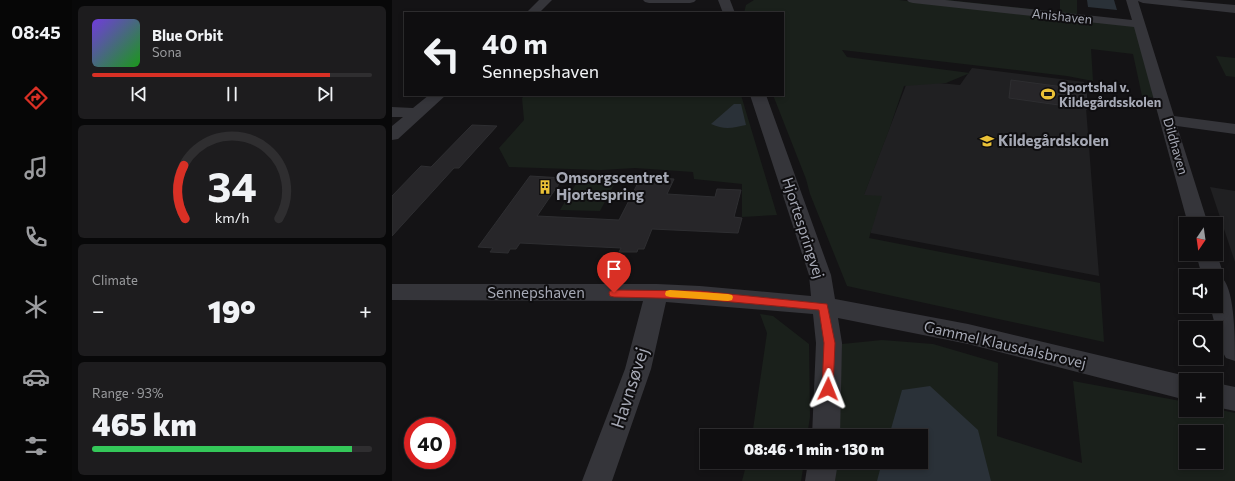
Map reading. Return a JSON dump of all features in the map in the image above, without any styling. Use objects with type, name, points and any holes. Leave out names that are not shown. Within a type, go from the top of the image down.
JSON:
[{"type":"street","points":[[533,12],[546,0]]},
{"type":"street","points":[[649,0],[690,0]]},
{"type":"street","points":[[724,0],[729,12]]},
{"type":"street","name":"Anishaven","points":[[913,0],[1139,24]]},
{"type":"street","name":"Dildhaven","points":[[1132,0],[1196,217]]},
{"type":"street","points":[[1143,0],[1235,9]]},
{"type":"street","points":[[392,135],[437,96]]},
{"type":"street","name":"Hjortespringvej","points":[[758,96],[818,266],[829,343],[826,429]]},
{"type":"street","points":[[392,112],[418,113]]},
{"type":"street","points":[[1168,120],[1235,129]]},
{"type":"street","name":"Sennepshaven","points":[[392,292],[657,293],[768,300],[824,306]]},
{"type":"street","name":"Havnsøvej","points":[[597,481],[638,370],[657,293]]},
{"type":"street","name":"Gammel Klausdalsbrovej","points":[[824,306],[968,334],[1179,386]]},
{"type":"street","points":[[1223,310],[1235,351]]},
{"type":"street","points":[[1223,396],[1235,399]]},
{"type":"street","points":[[820,481],[822,469]]},
{"type":"shaded area","points":[[754,0],[899,0],[925,3],[926,0],[948,0],[1060,12],[1060,0],[1077,0],[1077,19],[1135,26],[1156,98],[1142,96],[1133,54],[1091,49],[1093,81],[1067,76],[842,50],[847,57],[970,73],[946,83],[904,86],[864,195],[882,196],[869,238],[1100,283],[1104,342],[847,286],[810,194],[806,179],[773,96],[784,96],[784,12],[744,12],[746,5]]},
{"type":"shaded area","points":[[1087,0],[1114,0],[1117,10],[1088,7]]},
{"type":"shaded area","points":[[1216,56],[1235,58],[1235,77],[1226,76]]},
{"type":"shaded area","name":"Kildegårdskolen","points":[[972,68],[1084,82],[1099,276],[871,233],[863,197],[908,80],[960,85]]},
{"type":"shaded area","points":[[524,96],[741,96],[777,215],[742,217],[742,184],[694,179],[693,172],[635,168],[601,170],[509,167],[499,148],[524,120],[522,98]]},
{"type":"shaded area","points":[[734,104],[741,104],[746,125],[728,128],[711,124]]},
{"type":"shaded area","points":[[582,174],[619,175],[600,211],[560,210]]},
{"type":"shaded area","points":[[1210,187],[1235,191],[1235,262],[1223,226],[1223,217],[1220,217]]},
{"type":"shaded area","points":[[760,314],[773,316],[809,344],[810,417],[808,429],[753,429],[767,333]]},
{"type":"shaded area","points":[[882,340],[933,344],[998,363],[997,436],[1082,463],[1073,381],[1179,401],[1179,417],[1223,417],[1223,410],[1235,413],[1235,481],[835,481],[836,469],[928,469],[928,429],[837,429],[842,344]]},
{"type":"shaded area","points":[[930,386],[978,430],[991,481],[877,481],[880,469],[928,469],[928,429],[891,429],[902,390]]},
{"type":"shaded area","points":[[745,469],[803,469],[801,481],[742,481]]},
{"type":"building","name":"Sportshal v. Kildegårdsskolen","points":[[1011,80],[1086,90],[1087,109],[1009,98]]},
{"type":"building","points":[[472,125],[497,126],[459,168],[454,168],[392,236],[392,196],[421,166],[431,167]]},
{"type":"building","name":"Omsorgscentret Hjortespring","points":[[530,176],[563,178],[537,216],[619,220],[641,177],[674,179],[667,194],[715,197],[717,189],[741,190],[734,217],[742,218],[738,233],[652,229],[644,249],[638,249],[637,252],[619,252],[621,248],[520,243],[516,249],[510,249],[508,253],[490,252],[493,248],[478,247]]},
{"type":"slow traffic","points":[[670,294],[728,297]]},
{"type":"place","name":"Sportshal v. Kildegårdsskolen","points":[[1048,94]]},
{"type":"place","name":"Kildegårdskolen","points":[[987,141]]},
{"type":"place","name":"Omsorgscentret Hjortespring","points":[[545,187]]},
{"type":"route","points":[[614,293],[700,295],[824,306],[829,343],[828,389]]}]
